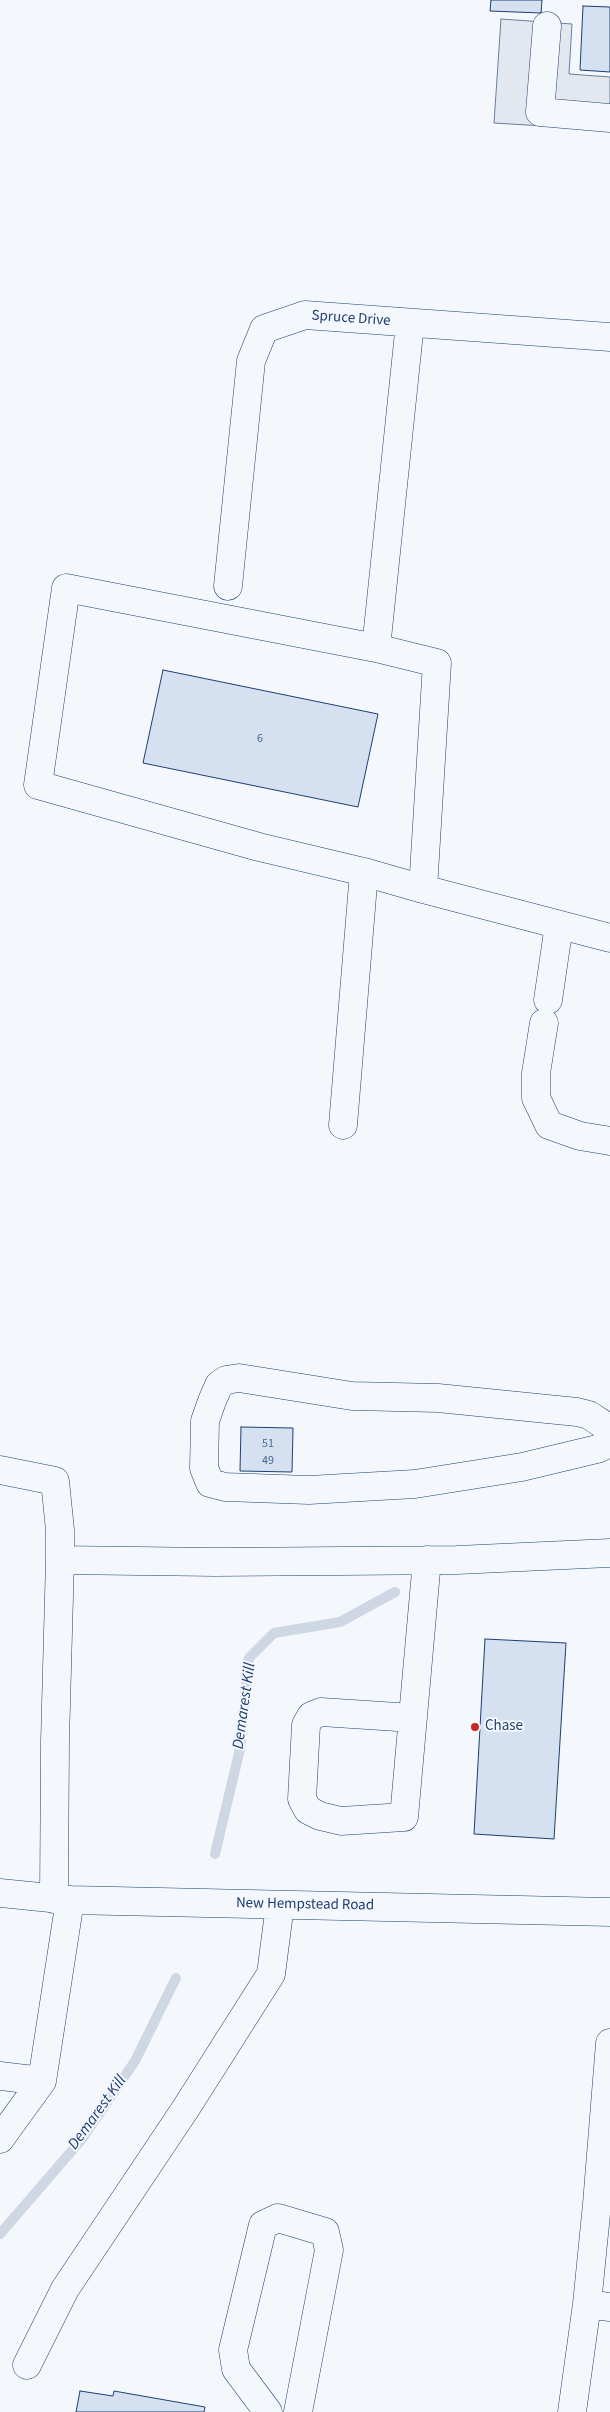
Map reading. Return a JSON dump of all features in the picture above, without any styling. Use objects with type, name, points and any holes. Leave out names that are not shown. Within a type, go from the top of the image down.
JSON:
[{"type":"street","points":[[547,26],[540,112],[610,118]]},
{"type":"street","name":"Spruce Drive","points":[[228,586],[250,361],[264,329],[305,315],[610,337]]},
{"type":"street","points":[[376,648],[410,323]]},
{"type":"street","points":[[423,889],[437,663],[376,648],[66,588],[38,785],[260,847],[364,872],[423,889],[610,938]]},
{"type":"street","points":[[343,1126],[364,872]]},
{"type":"street","points":[[559,925],[536,1073],[536,1098],[549,1125],[580,1136],[610,1141]]},
{"type":"street","points":[[610,1429],[589,1415],[578,1412],[438,1398],[352,1396],[239,1378],[226,1380],[219,1385],[212,1401],[205,1422],[204,1468],[210,1483],[225,1487],[309,1490],[416,1484],[522,1467],[597,1449],[610,1443]]},
{"type":"street","points":[[0,1470],[55,1481],[60,1530],[55,1741],[62,1899],[42,2081],[0,2139]]},
{"type":"street","points":[[60,1560],[215,1562],[427,1560],[610,1553]]},
{"type":"street","points":[[413,1718],[321,1712],[312,1716],[306,1725],[302,1799],[308,1810],[320,1816],[341,1821],[404,1817],[413,1718],[427,1560]]},
{"type":"street","name":"New Hempstead Road","points":[[0,1893],[62,1899],[610,1912]]},
{"type":"street","points":[[27,2365],[65,2289],[186,2108],[271,1974],[280,1905]]},
{"type":"street","points":[[572,2412],[599,2305],[605,2125],[610,2043]]},
{"type":"street","points":[[0,2076],[42,2081]]},
{"type":"street","points":[[268,2412],[236,2369],[234,2350],[263,2225],[278,2218],[325,2232],[329,2250],[298,2412]]},
{"type":"shaded area","points":[[501,19],[572,24],[569,74],[610,77],[610,130],[494,123]]},
{"type":"building","points":[[491,0],[542,0],[541,13],[490,11]]},
{"type":"building","points":[[583,6],[610,7],[610,72],[580,70]]},
{"type":"building","points":[[163,670],[378,714],[358,807],[143,763]]},
{"type":"building","points":[[241,1427],[293,1428],[292,1472],[240,1471]]},
{"type":"building","points":[[485,1639],[566,1643],[554,1839],[474,1834]]},
{"type":"building","points":[[80,2391],[113,2396],[114,2391],[205,2407],[204,2412],[76,2412]]},
{"type":"waterway","name":"Demarest Kill","points":[[215,1854],[240,1749],[249,1658],[274,1633],[340,1622],[395,1592]]},
{"type":"waterway","name":"Demarest Kill","points":[[0,2234],[82,2139],[135,2061],[176,1978]]},
{"type":"place","name":"Chase","points":[[475,1727]]}]
